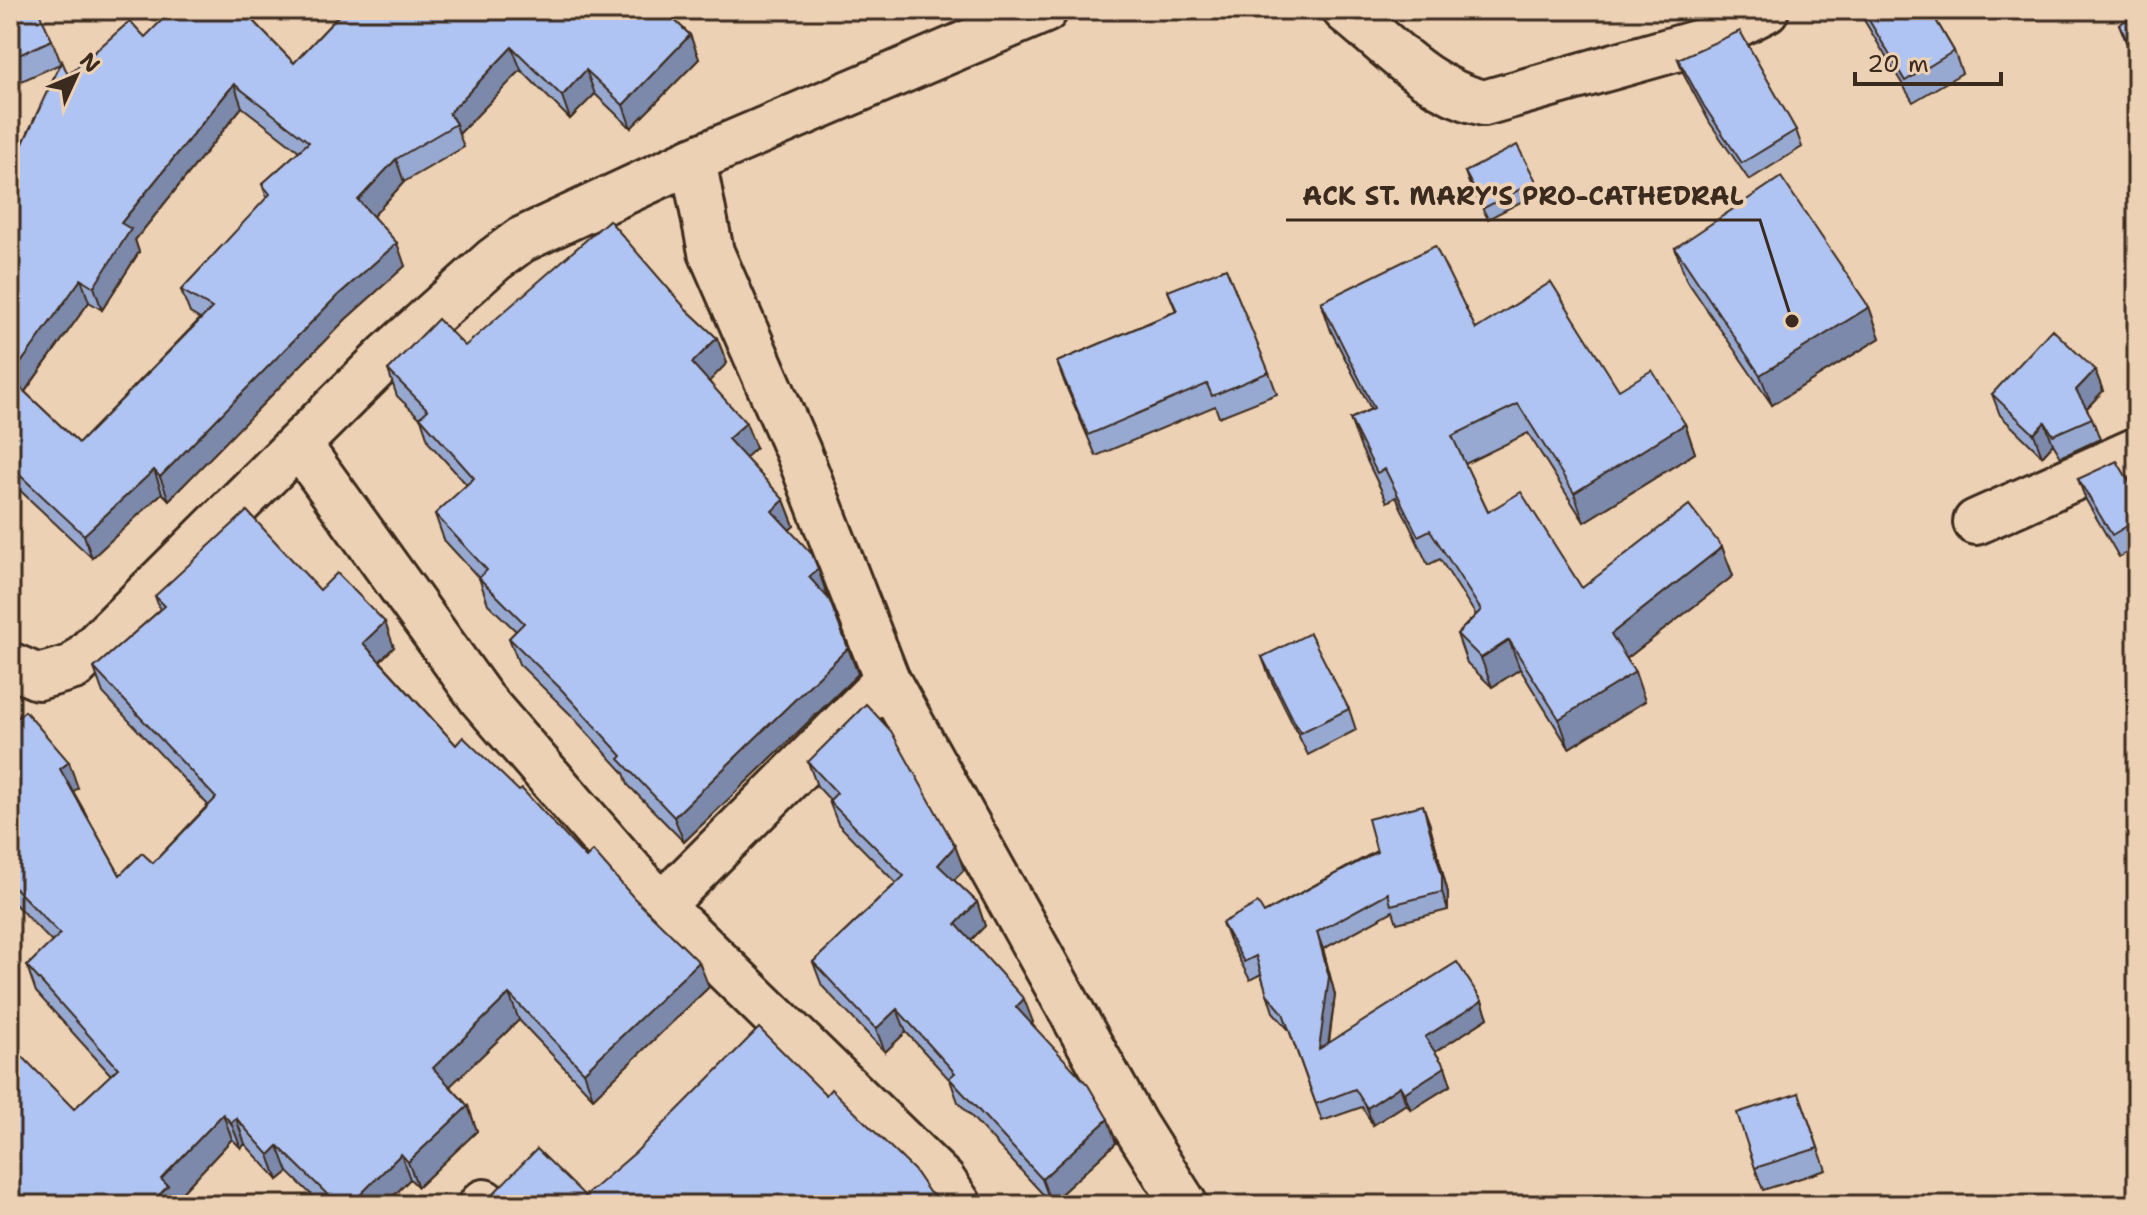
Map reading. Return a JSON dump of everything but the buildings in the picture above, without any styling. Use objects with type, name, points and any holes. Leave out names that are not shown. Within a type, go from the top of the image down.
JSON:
[{"type":"street","points":[[10,665],[38,677],[74,667],[388,355],[494,260],[521,240],[693,160],[1045,10]]},
{"type":"street","points":[[1345,10],[1433,85],[1460,98],[1484,103],[1707,40],[1766,10]]},
{"type":"street","points":[[693,160],[711,252],[799,454],[887,680],[1134,1124],[1167,1197]]},
{"type":"street","points":[[299,445],[481,698],[661,906],[943,1181],[959,1205]]},
{"type":"street","points":[[1976,522],[2137,450]]},
{"type":"street","points":[[661,906],[887,680]]},
{"type":"place","name":"ACK ST. MARY'S PRO-CATHEDRAL","points":[[1792,321]]}]
